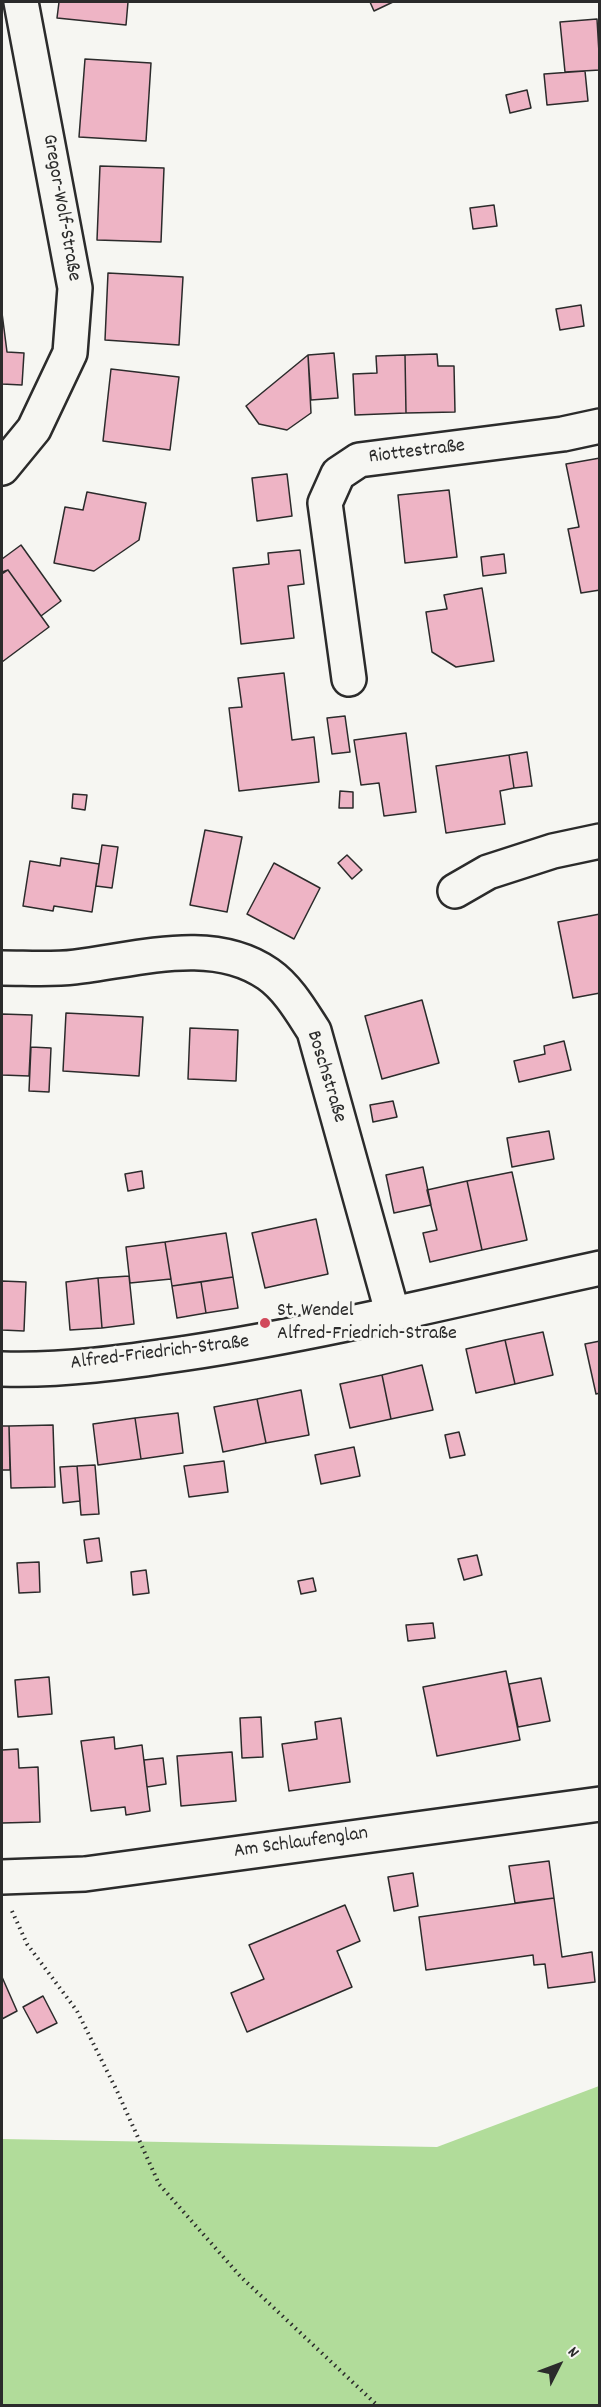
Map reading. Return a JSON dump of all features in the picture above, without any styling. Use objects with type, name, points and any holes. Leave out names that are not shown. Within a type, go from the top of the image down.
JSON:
[{"type":"street","name":"Gregor-Wolf-Straße","points":[[2,468],[34,429],[70,353],[75,288],[21,2]]},
{"type":"street","name":"Riottestraße","points":[[349,679],[325,503],[338,474],[359,460],[563,434],[600,426]]},
{"type":"street","points":[[455,891],[488,873],[553,851],[600,841]]},
{"type":"street","name":"Boschstraße","points":[[2,968],[72,968],[195,951],[235,958],[268,974],[295,1002],[314,1031],[393,1315]]},
{"type":"street","name":"Alfred-Friedrich-Straße","points":[[2,1369],[131,1361],[242,1345],[393,1315],[600,1268]]},
{"type":"street","name":"Am Schlaufenglan","points":[[6,1892],[84,1874],[600,1804]]},
{"type":"path","points":[[6,1892],[27,1944],[77,2011],[117,2091],[159,2184],[241,2277],[378,2406]]},
{"type":"green space","points":[[599,2086],[599,2405],[2,2405],[2,2139],[437,2147]]},
{"type":"building","points":[[59,2],[128,2],[126,25],[57,18]]},
{"type":"building","points":[[370,2],[393,2],[374,11]]},
{"type":"building","points":[[597,19],[600,70],[565,72],[560,22]]},
{"type":"building","points":[[85,59],[151,63],[146,141],[79,137]]},
{"type":"building","points":[[585,71],[588,101],[547,105],[544,74]]},
{"type":"building","points":[[527,90],[531,108],[510,113],[506,95]]},
{"type":"building","points":[[100,166],[164,168],[161,242],[97,240]]},
{"type":"building","points":[[494,205],[497,226],[473,229],[470,208]]},
{"type":"building","points":[[108,273],[183,277],[179,345],[105,340]]},
{"type":"building","points":[[581,305],[584,326],[560,330],[556,309]]},
{"type":"building","points":[[2,313],[7,352],[24,353],[22,385],[2,384]]},
{"type":"building","points":[[334,353],[338,398],[311,400],[308,355]]},
{"type":"building","points":[[437,354],[438,366],[454,366],[455,412],[406,413],[405,355]]},
{"type":"building","points":[[308,355],[311,413],[287,430],[259,424],[246,406]]},
{"type":"building","points":[[405,355],[406,413],[355,415],[353,374],[377,373],[376,356]]},
{"type":"building","points":[[111,369],[179,377],[170,450],[103,441]]},
{"type":"building","points":[[600,458],[600,590],[581,593],[568,529],[579,527],[566,464]]},
{"type":"building","points":[[287,474],[292,516],[257,521],[252,478]]},
{"type":"building","points":[[449,490],[457,557],[405,563],[398,495]]},
{"type":"building","points":[[87,492],[146,503],[139,540],[94,571],[54,563],[65,507],[83,510]]},
{"type":"building","points":[[21,545],[61,601],[41,616],[8,570],[2,572],[2,559]]},
{"type":"building","points":[[300,550],[304,584],[288,586],[294,638],[241,644],[233,568],[269,564],[268,553]]},
{"type":"building","points":[[504,554],[506,573],[483,576],[481,557]]},
{"type":"building","points":[[8,570],[49,627],[2,662],[2,574]]},
{"type":"building","points":[[482,588],[494,661],[456,667],[432,652],[426,612],[447,609],[444,595]]},
{"type":"building","points":[[284,673],[292,740],[314,737],[319,782],[239,791],[229,708],[242,707],[238,678]]},
{"type":"building","points":[[345,716],[350,752],[332,754],[327,718]]},
{"type":"building","points":[[406,733],[416,812],[384,816],[379,783],[361,785],[354,740]]},
{"type":"building","points":[[527,752],[532,786],[514,788],[509,755]]},
{"type":"building","points":[[509,755],[514,788],[500,791],[505,824],[446,833],[436,766]]},
{"type":"building","points":[[340,791],[353,792],[353,808],[339,808]]},
{"type":"building","points":[[73,794],[87,795],[85,810],[72,808]]},
{"type":"building","points":[[205,830],[242,837],[227,912],[190,905]]},
{"type":"building","points":[[102,845],[118,847],[112,888],[96,886]]},
{"type":"building","points":[[347,855],[362,870],[352,879],[338,863]]},
{"type":"building","points":[[61,858],[99,864],[92,912],[54,906],[53,911],[23,906],[30,861],[60,866]]},
{"type":"building","points":[[274,863],[320,888],[294,939],[247,914]]},
{"type":"building","points":[[600,914],[600,993],[573,998],[558,922]]},
{"type":"building","points":[[422,1000],[439,1063],[382,1079],[365,1016]]},
{"type":"building","points":[[66,1013],[143,1017],[139,1076],[63,1071]]},
{"type":"building","points":[[2,1014],[32,1015],[29,1076],[2,1075]]},
{"type":"building","points":[[190,1028],[238,1030],[236,1081],[188,1079]]},
{"type":"building","points":[[564,1041],[571,1070],[519,1082],[514,1061],[545,1054],[544,1046]]},
{"type":"building","points":[[31,1047],[51,1048],[49,1092],[29,1091]]},
{"type":"building","points":[[393,1101],[397,1117],[373,1122],[370,1105]]},
{"type":"building","points":[[549,1131],[554,1159],[512,1167],[507,1138]]},
{"type":"building","points":[[423,1167],[431,1205],[394,1213],[386,1175]]},
{"type":"building","points":[[142,1171],[144,1188],[128,1191],[125,1174]]},
{"type":"building","points":[[512,1172],[527,1240],[482,1250],[467,1181]]},
{"type":"building","points":[[467,1181],[482,1250],[430,1262],[423,1233],[437,1230],[427,1190]]},
{"type":"building","points":[[316,1219],[328,1274],[265,1288],[252,1233]]},
{"type":"building","points":[[226,1233],[233,1277],[172,1286],[165,1242]]},
{"type":"building","points":[[165,1242],[171,1279],[130,1283],[126,1247]]},
{"type":"building","points":[[129,1276],[134,1324],[102,1328],[98,1278]]},
{"type":"building","points":[[233,1277],[238,1308],[206,1313],[201,1282]]},
{"type":"building","points":[[98,1278],[102,1328],[70,1330],[66,1282]]},
{"type":"building","points":[[2,1281],[26,1282],[24,1331],[2,1330]]},
{"type":"building","points":[[201,1282],[206,1313],[177,1318],[172,1286]]},
{"type":"building","points":[[543,1332],[553,1375],[515,1384],[505,1340]]},
{"type":"building","points":[[505,1340],[515,1384],[476,1393],[466,1349]]},
{"type":"building","points":[[600,1341],[600,1393],[596,1394],[585,1344]]},
{"type":"building","points":[[422,1365],[433,1410],[391,1419],[382,1375]]},
{"type":"building","points":[[382,1375],[391,1419],[350,1428],[340,1384]]},
{"type":"building","points":[[301,1390],[309,1435],[266,1443],[257,1399]]},
{"type":"building","points":[[257,1399],[266,1443],[223,1452],[214,1407]]},
{"type":"building","points":[[178,1413],[183,1453],[141,1459],[135,1418]]},
{"type":"building","points":[[135,1418],[141,1459],[98,1465],[93,1424]]},
{"type":"building","points":[[53,1425],[55,1487],[11,1488],[9,1426]]},
{"type":"building","points":[[2,1426],[9,1426],[10,1470],[2,1470]]},
{"type":"building","points":[[459,1432],[465,1455],[450,1458],[445,1435]]},
{"type":"building","points":[[354,1447],[360,1476],[321,1484],[315,1455]]},
{"type":"building","points":[[224,1461],[228,1492],[189,1497],[184,1466]]},
{"type":"building","points":[[95,1465],[99,1514],[81,1515],[77,1466]]},
{"type":"building","points":[[77,1466],[80,1501],[63,1503],[60,1467]]},
{"type":"building","points":[[99,1538],[102,1561],[87,1563],[84,1540]]},
{"type":"building","points":[[477,1555],[482,1575],[464,1580],[458,1559]]},
{"type":"building","points":[[39,1562],[40,1592],[19,1593],[17,1563]]},
{"type":"building","points":[[146,1570],[149,1593],[133,1595],[131,1572]]},
{"type":"building","points":[[313,1578],[316,1591],[301,1594],[298,1581]]},
{"type":"building","points":[[433,1623],[435,1638],[408,1641],[406,1625]]},
{"type":"building","points":[[506,1671],[520,1740],[437,1756],[423,1687]]},
{"type":"building","points":[[49,1677],[52,1714],[18,1717],[15,1680]]},
{"type":"building","points":[[541,1678],[550,1721],[518,1727],[509,1684]]},
{"type":"building","points":[[261,1717],[263,1757],[242,1758],[240,1718]]},
{"type":"building","points":[[341,1718],[350,1782],[289,1791],[282,1744],[317,1739],[315,1722]]},
{"type":"building","points":[[114,1737],[115,1749],[142,1745],[150,1811],[126,1815],[125,1807],[91,1811],[81,1741]]},
{"type":"building","points":[[18,1749],[19,1768],[38,1767],[40,1822],[2,1823],[2,1750]]},
{"type":"building","points":[[232,1752],[236,1801],[181,1806],[177,1756]]},
{"type":"building","points":[[163,1758],[166,1784],[147,1787],[144,1760]]},
{"type":"building","points":[[549,1861],[554,1898],[515,1903],[509,1866]]},
{"type":"building","points":[[413,1873],[418,1906],[394,1911],[388,1877]]},
{"type":"building","points":[[554,1898],[562,1957],[592,1952],[595,1982],[548,1988],[545,1964],[534,1965],[533,1955],[426,1970],[419,1917]]},
{"type":"building","points":[[345,1905],[360,1941],[337,1951],[352,1987],[247,2032],[231,1993],[264,1979],[249,1945]]},
{"type":"building","points":[[2,1977],[17,2011],[2,2019]]},
{"type":"building","points":[[43,1996],[57,2023],[37,2033],[23,2007]]},
{"type":"place","name":"St. Wendel Alfred-Friedrich-Straße","points":[[265,1323]]}]
